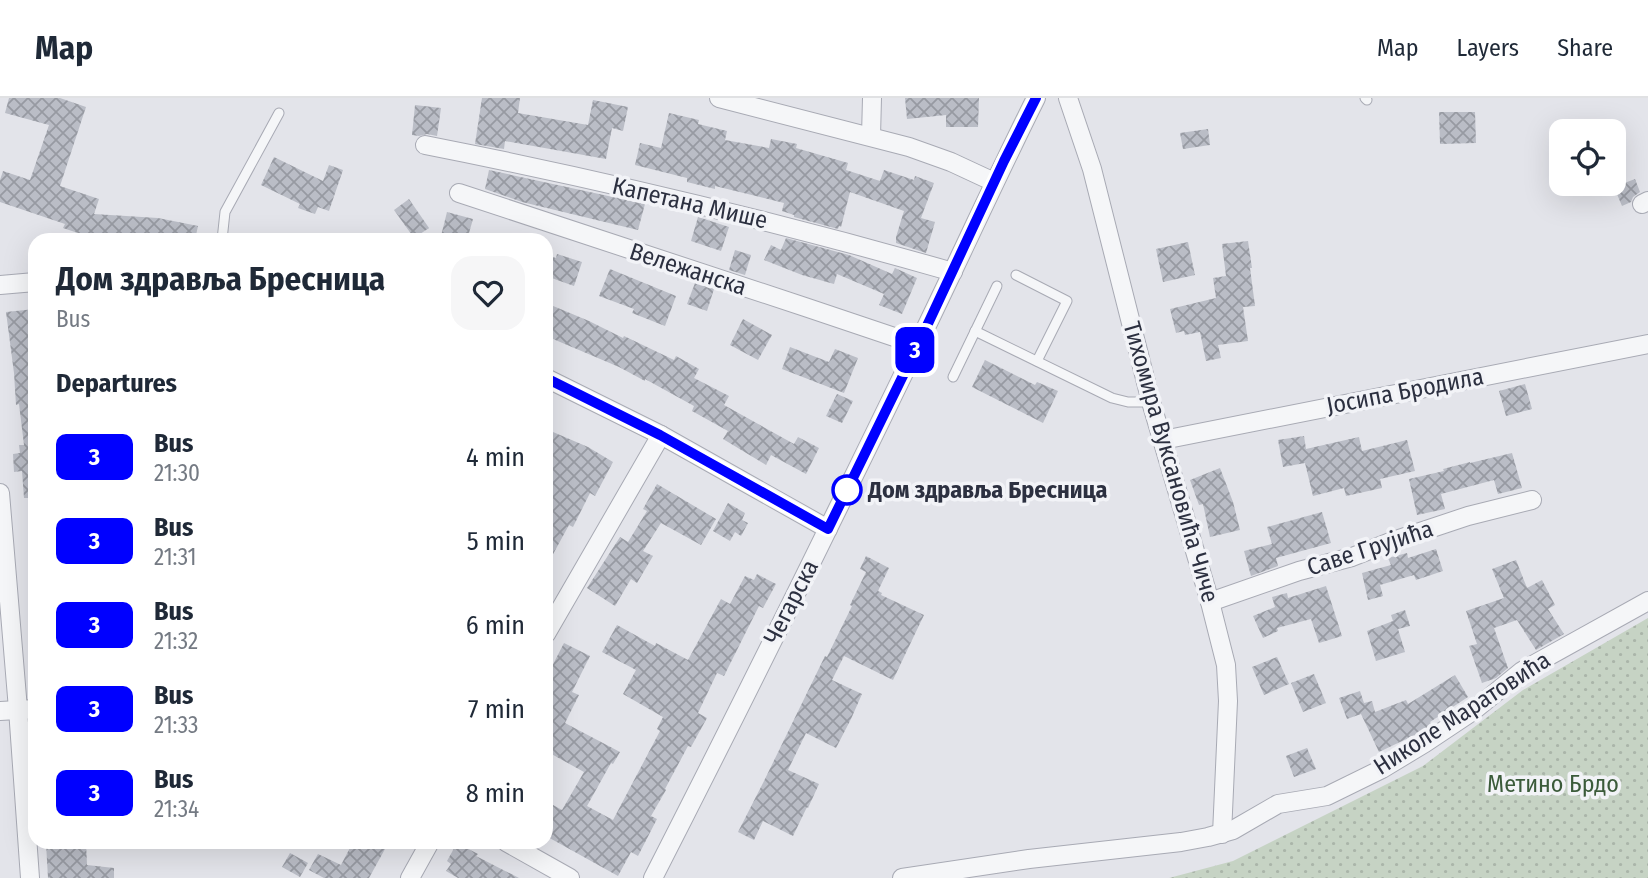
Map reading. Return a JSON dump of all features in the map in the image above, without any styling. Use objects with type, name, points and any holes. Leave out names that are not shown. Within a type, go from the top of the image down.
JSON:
[{"type":"street","points":[[719,98],[740,101],[871,136],[933,155],[994,182]]},
{"type":"street","points":[[871,136],[872,98]]},
{"type":"street","name":"Чегарска","points":[[653,878],[828,529],[1036,98]]},
{"type":"street","name":"Тихомира Вуксановића Чиче","points":[[1068,98],[1092,169],[1152,402],[1221,645],[1228,681],[1222,834]]},
{"type":"street","name":"Капетана Мише","points":[[425,145],[715,208],[953,272]]},
{"type":"street","name":"Вележанска","points":[[459,193],[918,345]]},
{"type":"street","points":[[0,285],[28,283]]},
{"type":"street","name":"Јосипа Бродила","points":[[1163,440],[1648,344]]},
{"type":"street","points":[[553,382],[660,435],[828,529]]},
{"type":"street","points":[[553,622],[660,435]]},
{"type":"street","points":[[0,493],[30,878]]},
{"type":"street","name":"Саве Грујића","points":[[1210,602],[1299,571],[1352,557],[1468,516],[1532,500]]},
{"type":"street","name":"Николе Маратовића","points":[[902,878],[1029,859],[1181,842],[1222,834],[1278,804],[1327,796],[1382,769],[1457,723],[1535,662],[1648,601]]},
{"type":"street","points":[[410,878],[426,849]]},
{"type":"street","points":[[518,849],[570,878]]},
{"type":"lane","points":[[223,233],[225,212],[279,113]]},
{"type":"lane","points":[[1017,275],[1067,301],[1037,361]]},
{"type":"lane","points":[[953,377],[998,286]]},
{"type":"lane","points":[[975,331],[1112,398],[1128,402],[1152,402]]},
{"type":"green space","name":"Метино Брдо","points":[[1648,618],[1648,878],[1169,878],[1233,861],[1423,766],[1523,690]]},
{"type":"building","points":[[9,98],[60,98],[86,107],[60,186],[99,199],[94,214],[158,218],[198,226],[196,233],[78,233],[63,228],[65,224],[0,202],[0,180],[3,171],[30,180],[49,125],[5,113]]},
{"type":"building","points":[[482,98],[520,98],[518,113],[588,125],[593,100],[628,107],[623,131],[612,128],[606,159],[505,141],[504,149],[475,144]]},
{"type":"building","points":[[905,98],[979,98],[978,127],[946,127],[946,115],[907,119]]},
{"type":"building","points":[[415,105],[441,108],[437,136],[412,135]]},
{"type":"building","points":[[1439,112],[1475,112],[1476,143],[1440,144]]},
{"type":"building","points":[[669,113],[699,120],[698,124],[727,131],[725,140],[769,148],[771,139],[797,144],[796,148],[848,163],[846,170],[880,181],[884,170],[914,180],[915,176],[934,183],[921,218],[935,222],[926,253],[896,243],[904,211],[850,192],[841,227],[838,229],[794,217],[782,211],[784,203],[687,182],[687,178],[635,165],[640,143],[661,148]]},
{"type":"building","points":[[1208,129],[1210,145],[1183,149],[1180,133]]},
{"type":"building","points":[[274,157],[323,181],[329,165],[343,170],[329,211],[318,207],[315,214],[298,208],[300,204],[261,185]]},
{"type":"building","points":[[489,170],[645,204],[638,230],[522,202],[485,189]]},
{"type":"building","points":[[1635,179],[1640,192],[1631,202],[1622,206],[1618,196],[1626,196],[1626,182]]},
{"type":"building","points":[[409,199],[429,228],[422,233],[410,233],[394,210]]},
{"type":"building","points":[[447,212],[473,219],[469,233],[442,233]]},
{"type":"building","points":[[698,217],[729,227],[721,251],[691,241]]},
{"type":"building","points":[[786,238],[849,255],[892,274],[895,268],[917,278],[902,314],[879,305],[884,294],[837,274],[834,284],[764,260],[771,245],[781,250]]},
{"type":"building","points":[[1248,241],[1255,306],[1243,307],[1248,341],[1218,345],[1221,358],[1206,361],[1200,332],[1185,335],[1184,331],[1176,333],[1170,309],[1216,298],[1213,278],[1226,276],[1222,244]]},
{"type":"building","points":[[1188,242],[1195,275],[1163,282],[1156,249]]},
{"type":"building","points":[[735,250],[751,255],[745,275],[729,270]]},
{"type":"building","points":[[557,254],[582,262],[574,286],[553,278],[553,257],[556,258]]},
{"type":"building","points":[[610,269],[676,296],[665,326],[632,313],[634,309],[599,296]]},
{"type":"building","points":[[695,283],[714,289],[707,311],[687,304]]},
{"type":"building","points":[[553,306],[674,360],[676,356],[699,369],[694,378],[729,396],[724,405],[794,444],[798,437],[819,448],[806,474],[771,455],[766,465],[723,439],[728,431],[692,411],[694,406],[619,367],[553,339]]},
{"type":"building","points":[[28,310],[28,498],[24,498],[22,471],[14,472],[13,454],[20,453],[19,445],[24,445],[19,404],[16,405],[6,312]]},
{"type":"building","points":[[743,319],[772,335],[758,360],[730,345]]},
{"type":"building","points":[[790,347],[829,362],[835,349],[858,358],[844,393],[782,369]]},
{"type":"building","points":[[985,360],[1035,385],[1037,382],[1058,391],[1043,423],[972,387]]},
{"type":"building","points":[[1525,384],[1532,409],[1506,416],[1499,391]]},
{"type":"building","points":[[837,394],[853,401],[842,423],[826,416]]},
{"type":"building","points":[[553,432],[588,447],[613,462],[595,496],[590,493],[573,527],[569,525],[553,554]]},
{"type":"building","points":[[1304,436],[1306,449],[1359,437],[1362,451],[1407,440],[1415,471],[1380,479],[1382,488],[1346,496],[1344,488],[1313,496],[1305,463],[1283,467],[1278,440]]},
{"type":"building","points":[[1512,453],[1522,488],[1498,494],[1494,480],[1441,494],[1445,509],[1417,515],[1409,479]]},
{"type":"building","points":[[1220,468],[1240,530],[1210,537],[1203,504],[1199,505],[1190,480]]},
{"type":"building","points":[[657,484],[716,519],[701,545],[661,523],[643,551],[653,556],[637,583],[631,579],[615,606],[587,588],[620,537],[628,542],[647,511],[643,509]]},
{"type":"building","points":[[728,503],[745,513],[742,520],[748,523],[741,536],[735,532],[730,541],[713,531]]},
{"type":"building","points":[[1322,512],[1331,543],[1276,558],[1278,566],[1251,576],[1244,551],[1272,544],[1267,527]]},
{"type":"building","points":[[1436,549],[1443,571],[1416,580],[1414,575],[1380,585],[1383,596],[1368,600],[1362,573],[1391,565],[1388,558],[1407,553],[1408,558]]},
{"type":"building","points":[[866,556],[889,568],[878,591],[881,595],[924,615],[893,680],[844,656],[832,680],[862,694],[851,719],[836,748],[806,733],[788,770],[819,784],[808,808],[793,836],[763,821],[754,840],[738,832],[852,606],[850,605],[866,572],[860,569]]},
{"type":"building","points":[[1516,560],[1527,588],[1542,580],[1555,605],[1548,609],[1564,634],[1536,650],[1517,620],[1494,628],[1508,668],[1496,678],[1482,683],[1469,646],[1477,644],[1466,611],[1504,598],[1492,569]]},
{"type":"building","points":[[757,574],[776,584],[763,608],[759,606],[724,676],[717,673],[698,713],[707,718],[691,747],[688,746],[651,816],[657,819],[638,856],[631,852],[618,876],[553,840],[553,805],[562,810],[584,772],[553,755],[553,664],[564,643],[590,656],[572,692],[579,695],[565,723],[620,752],[587,806],[613,820],[660,731],[657,729],[663,717],[623,694],[636,670],[602,652],[617,625],[688,660],[721,599],[730,604],[745,576],[754,580]]},
{"type":"building","points":[[1326,586],[1342,636],[1319,643],[1311,619],[1277,628],[1278,631],[1263,638],[1253,616],[1275,607],[1272,597],[1287,593],[1288,598]]},
{"type":"building","points":[[1405,610],[1410,626],[1398,629],[1405,652],[1376,661],[1367,631],[1393,621],[1391,615]]},
{"type":"building","points":[[1277,657],[1289,684],[1264,695],[1252,667]]},
{"type":"building","points":[[1314,674],[1326,703],[1303,712],[1291,683]]},
{"type":"building","points":[[1455,675],[1468,697],[1430,722],[1432,725],[1379,752],[1361,714],[1347,719],[1339,698],[1360,691],[1364,703],[1372,701],[1375,712],[1406,700],[1408,704]]},
{"type":"building","points":[[1307,748],[1316,769],[1294,777],[1286,756]]},
{"type":"building","points":[[46,849],[86,849],[87,865],[114,868],[114,878],[48,878]]},
{"type":"building","points":[[349,849],[385,849],[369,878],[324,878],[309,870],[318,854],[341,865]]},
{"type":"building","points":[[454,849],[468,849],[478,854],[476,856],[519,878],[458,878],[446,871],[451,864],[447,861]]},
{"type":"building","points":[[290,853],[308,863],[300,877],[282,867]]},
{"type":"bus line","name":"3","points":[[553,381],[660,435],[828,529],[1036,98]]},
{"type":"place","name":"Дом здравља Бресница","points":[[847,490]]}]
